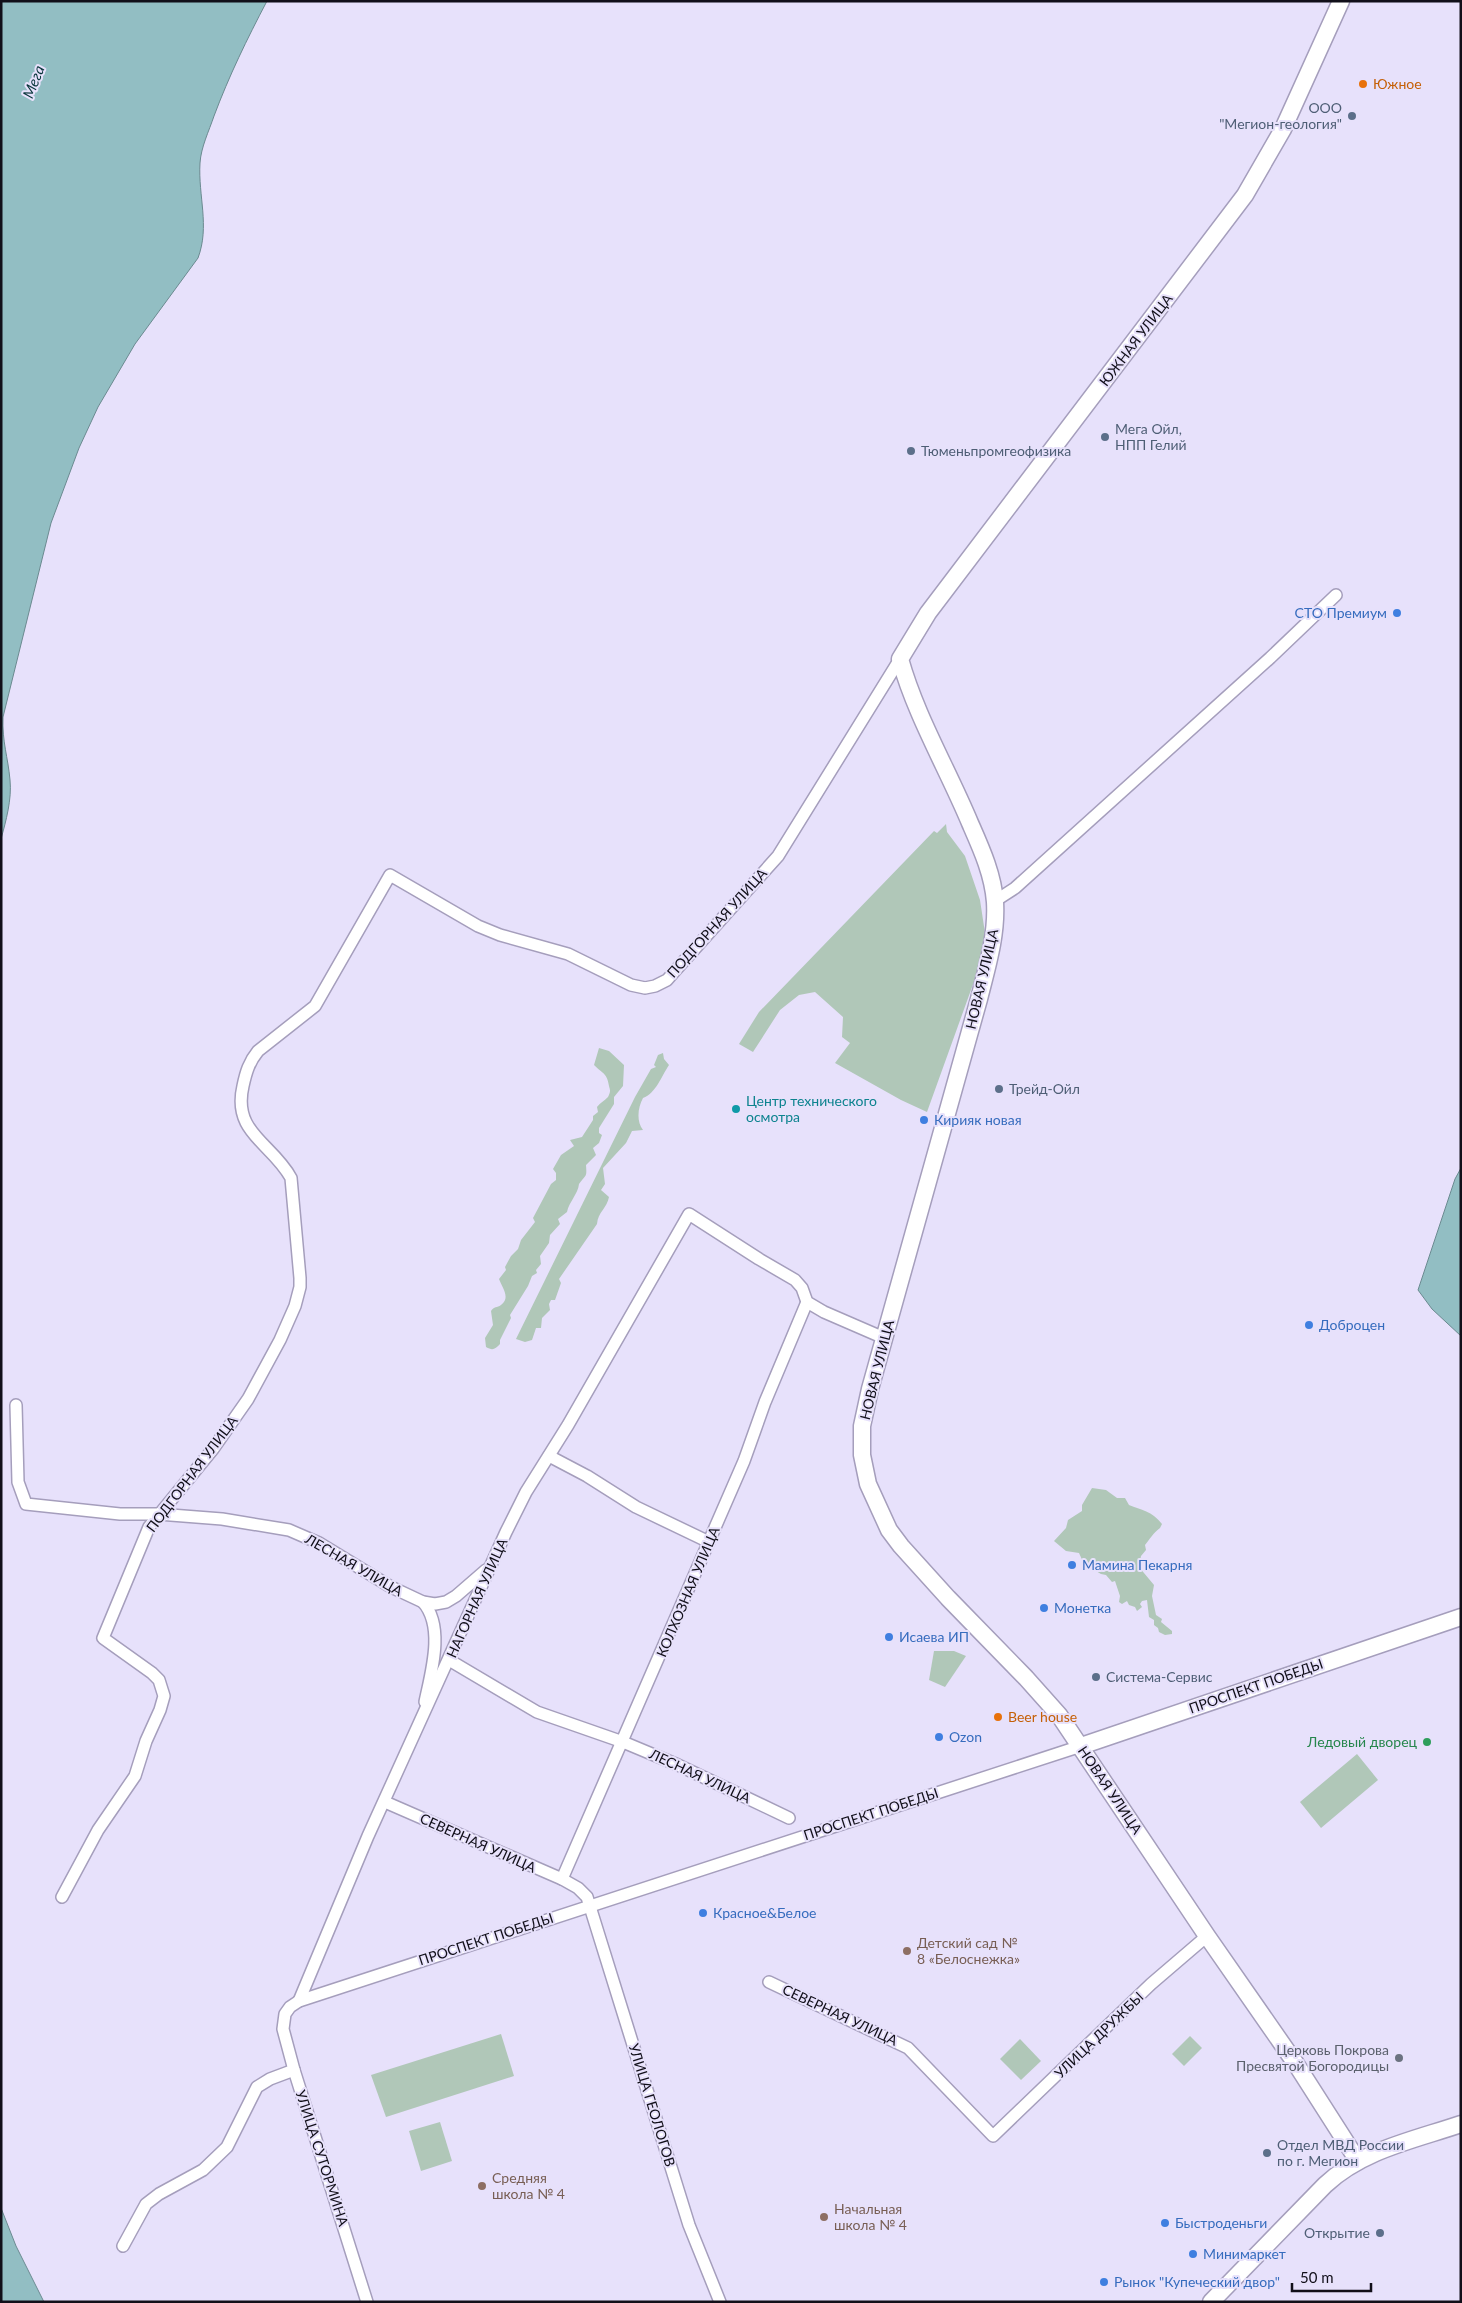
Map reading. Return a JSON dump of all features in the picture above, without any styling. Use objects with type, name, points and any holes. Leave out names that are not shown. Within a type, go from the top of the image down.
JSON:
[{"type":"street","name":"ЮЖНАЯ УЛИЦА","points":[[900,659],[934,606],[1245,195],[1283,129],[1341,1]]},
{"type":"street","points":[[995,901],[1015,888],[1270,658],[1336,595]]},
{"type":"street","name":"НОВАЯ УЛИЦА","points":[[900,659],[912,696],[978,840],[993,884],[996,922],[984,981],[865,1408],[861,1440],[864,1471],[875,1501],[889,1530],[901,1546],[1059,1715],[1206,1936],[1296,2064],[1358,2160]]},
{"type":"street","name":"ПОДГОРНАЯ УЛИЦА","points":[[62,1897],[98,1830],[135,1776],[146,1740],[160,1710],[164,1696],[159,1680],[152,1673],[103,1638],[142,1543],[158,1514],[213,1449],[248,1398],[280,1340],[298,1296],[300,1278],[291,1178],[286,1169],[254,1134],[241,1115],[242,1091],[246,1069],[258,1051],[301,1019],[318,1002],[390,875],[488,931],[568,954],[638,987],[651,987],[660,984],[674,972],[778,856],[900,659]]},
{"type":"street","name":"НАГОРНАЯ УЛИЦА","points":[[299,2001],[360,1854],[526,1492],[549,1456],[690,1214],[758,1259],[795,1280],[802,1288],[807,1302]]},
{"type":"street","points":[[807,1302],[831,1315],[884,1338]]},
{"type":"street","name":"КОЛХОЗНАЯ УЛИЦА","points":[[562,1879],[744,1461],[765,1402],[807,1302]]},
{"type":"street","name":"ЛЕСНАЯ УЛИЦА","points":[[16,1405],[18,1482],[26,1504],[120,1514],[158,1514],[245,1522],[296,1532],[319,1543],[391,1587],[423,1602]]},
{"type":"street","points":[[549,1456],[587,1476],[636,1507],[709,1542]]},
{"type":"street","points":[[423,1602],[435,1604],[446,1602],[456,1596],[492,1563]]},
{"type":"street","points":[[420,1726],[434,1651],[433,1618],[423,1602]]},
{"type":"street","name":"ПРОСПЕКТ ПОБЕДЫ","points":[[285,2014],[290,2007],[299,2001],[1081,1746],[1461,1617]]},
{"type":"street","name":"ЛЕСНАЯ УЛИЦА","points":[[449,1660],[537,1712],[623,1742],[678,1765],[789,1818]]},
{"type":"street","name":"СЕВЕРНАЯ УЛИЦА","points":[[385,1802],[562,1879],[583,1891],[590,1905]]},
{"type":"street","name":"УЛИЦА ГЕОЛОГОВ","points":[[590,1905],[689,2225],[720,2302]]},
{"type":"street","name":"УЛИЦА ДРУЖБЫ","points":[[993,2136],[1151,1984],[1206,1936]]},
{"type":"street","name":"СЕВЕРНАЯ УЛИЦА","points":[[768,1982],[897,2041],[908,2048],[928,2066],[993,2136]]},
{"type":"street","name":"УЛИЦА СУТОРМИНА","points":[[285,2014],[283,2029],[294,2070],[367,2302]]},
{"type":"street","points":[[123,2246],[146,2204],[159,2194],[203,2170],[227,2147],[257,2087],[270,2079],[294,2070]]},
{"type":"street","points":[[1211,2302],[1335,2176],[1358,2160],[1461,2124]]},
{"type":"shaded area","points":[[946,824],[947,832],[965,856],[980,900],[985,933],[976,976],[927,1112],[901,1100],[835,1063],[850,1043],[842,1037],[843,1017],[815,992],[799,995],[780,1010],[753,1052],[739,1044],[759,1012],[934,831],[937,833]]},
{"type":"shaded area","points":[[599,1048],[609,1051],[624,1065],[623,1086],[614,1097],[614,1104],[599,1128],[599,1133],[602,1135],[599,1143],[593,1148],[596,1155],[586,1165],[586,1176],[579,1184],[567,1212],[558,1219],[560,1224],[550,1235],[549,1243],[540,1256],[541,1264],[536,1270],[537,1273],[532,1276],[510,1315],[511,1318],[500,1340],[500,1344],[494,1349],[490,1349],[486,1347],[485,1338],[493,1325],[491,1311],[504,1302],[506,1296],[499,1279],[506,1270],[505,1267],[511,1256],[518,1249],[521,1240],[535,1222],[533,1218],[551,1184],[556,1180],[556,1173],[553,1169],[561,1155],[574,1146],[570,1140],[582,1137],[593,1120],[593,1116],[598,1112],[597,1107],[610,1093],[606,1076],[594,1065]]},
{"type":"shaded area","points":[[663,1053],[664,1059],[669,1065],[655,1089],[643,1098],[640,1106],[638,1114],[643,1130],[632,1131],[626,1143],[603,1168],[605,1184],[601,1190],[609,1197],[597,1224],[559,1279],[561,1283],[555,1300],[551,1300],[549,1304],[550,1310],[542,1318],[541,1328],[536,1328],[532,1340],[525,1342],[516,1339],[635,1097],[651,1069],[656,1067],[654,1065],[658,1055]]},
{"type":"shaded area","points":[[1092,1488],[1106,1490],[1117,1498],[1125,1498],[1129,1505],[1150,1514],[1162,1524],[1145,1545],[1146,1550],[1141,1556],[1139,1567],[1154,1585],[1152,1596],[1156,1615],[1162,1619],[1161,1622],[1172,1631],[1172,1634],[1165,1635],[1159,1632],[1158,1628],[1154,1625],[1154,1620],[1149,1617],[1147,1600],[1142,1601],[1140,1604],[1142,1607],[1137,1611],[1127,1601],[1122,1604],[1119,1602],[1120,1596],[1115,1581],[1112,1582],[1106,1575],[1084,1564],[1079,1553],[1066,1551],[1054,1541],[1066,1528],[1068,1520],[1082,1511],[1082,1505]]},
{"type":"shaded area","points":[[934,1651],[954,1651],[966,1656],[945,1687],[929,1680]]},
{"type":"shaded area","points":[[1357,1754],[1378,1780],[1321,1828],[1300,1802]]},
{"type":"shaded area","points":[[501,2034],[514,2076],[386,2117],[371,2075]]},
{"type":"shaded area","points":[[1190,2036],[1202,2048],[1184,2066],[1172,2054]]},
{"type":"shaded area","points":[[1020,2039],[1041,2061],[1021,2080],[1000,2059]]},
{"type":"shaded area","points":[[440,2122],[452,2161],[421,2171],[409,2131]]},
{"type":"water","name":"Мега","points":[[1,1],[267,1],[226,86],[202,151],[200,175],[203,234],[198,258],[135,344],[98,407],[79,448],[51,523],[3,717],[3,734],[9,772],[10,795],[1,839]]},
{"type":"water","points":[[1461,1168],[1461,1336],[1432,1309],[1418,1290],[1455,1179]]},
{"type":"water","points":[[1,2208],[16,2246],[44,2302],[1,2302]]},
{"type":"place","name":"Южное","points":[[1363,84]]},
{"type":"place","name":"ООО \"Мегион-геология\"","points":[[1352,116]]},
{"type":"place","name":"Мега Ойл, НПП Гелий","points":[[1105,437]]},
{"type":"place","name":"Тюменьпромгеофизика","points":[[911,451]]},
{"type":"place","name":"СТО Премиум","points":[[1397,613]]},
{"type":"place","name":"Трейд-Ойл","points":[[999,1089]]},
{"type":"place","name":"Центр технического осмотра","points":[[736,1109]]},
{"type":"place","name":"Кирияк новая","points":[[924,1120]]},
{"type":"place","name":"Доброцен","points":[[1309,1325]]},
{"type":"place","name":"Мамина Пекарня","points":[[1072,1565]]},
{"type":"place","name":"Монетка","points":[[1044,1608]]},
{"type":"place","name":"Исаева ИП","points":[[889,1637]]},
{"type":"place","name":"Система-Сервис","points":[[1096,1677]]},
{"type":"place","name":"Beer house","points":[[998,1717]]},
{"type":"place","name":"Ozon","points":[[939,1737]]},
{"type":"place","name":"Ледовый дворец","points":[[1427,1742]]},
{"type":"place","name":"Красное&Белое","points":[[703,1913]]},
{"type":"place","name":"Детский сад № 8 «Белоснежка»","points":[[907,1951]]},
{"type":"place","name":"Церковь Покрова Пресвятой Богородицы","points":[[1399,2058]]},
{"type":"place","name":"Отдел МВД России по г. Мегион","points":[[1267,2153]]},
{"type":"place","name":"Средняя школа № 4","points":[[482,2186]]},
{"type":"place","name":"Начальная школа № 4","points":[[824,2217]]},
{"type":"place","name":"Быстроденьги","points":[[1165,2223]]},
{"type":"place","name":"Открытие","points":[[1380,2233]]},
{"type":"place","name":"Минимаркет","points":[[1193,2254]]},
{"type":"place","name":"Рынок \"Купеческий двор\"","points":[[1104,2282]]}]
